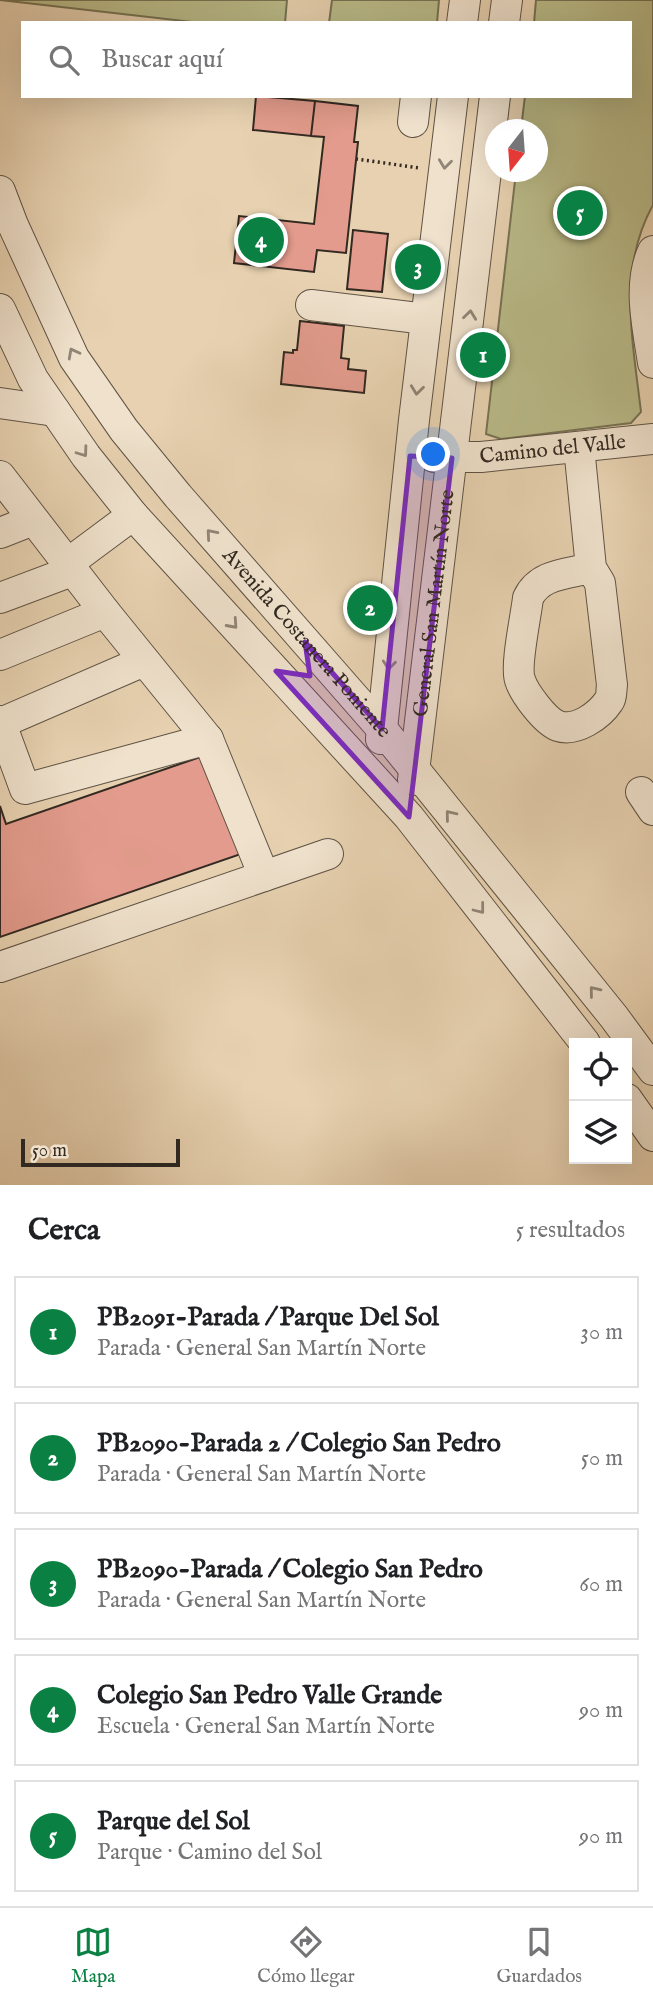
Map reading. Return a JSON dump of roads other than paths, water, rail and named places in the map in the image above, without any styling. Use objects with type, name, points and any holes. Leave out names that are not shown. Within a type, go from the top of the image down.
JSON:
[{"type":"street","points":[[462,21],[465,0]]},
{"type":"street","points":[[504,21],[507,0]]},
{"type":"street","name":"General San Martín Norte","points":[[376,780],[410,456],[453,98]]},
{"type":"street","name":"General San Martín Norte","points":[[409,817],[495,98]]},
{"type":"street","name":"Avenida Costanera Poniente","points":[[0,191],[74,358],[124,430],[170,487],[382,729],[414,772],[638,1043],[653,1070]]},
{"type":"street","points":[[653,251],[648,262],[645,301],[653,363]]},
{"type":"street","points":[[311,305],[426,319]]},
{"type":"street","name":"Avenida Costanera Poniente","points":[[0,309],[7,346],[86,456],[133,515],[409,817],[581,1038]]},
{"type":"street","points":[[0,403],[55,411]]},
{"type":"street","name":"Camino del Valle","points":[[410,456],[452,458],[653,439]]},
{"type":"street","points":[[579,447],[591,568],[600,583],[612,685],[611,699],[596,715],[575,727],[562,727],[554,724],[525,693],[518,677],[528,598],[532,589],[544,579],[591,568]]},
{"type":"street","points":[[0,476],[208,739],[264,876]]},
{"type":"street","points":[[0,598],[70,567],[133,515]]},
{"type":"street","points":[[0,533],[33,520]]},
{"type":"street","points":[[0,655],[105,612]]},
{"type":"street","points":[[276,671],[292,676],[305,672],[308,663],[305,642]]},
{"type":"street","points":[[144,661],[0,722],[25,789],[208,739]]},
{"type":"street","points":[[0,967],[328,854]]},
{"type":"street","points":[[628,1101],[653,1136]]},
{"type":"place","name":"Parque del Sol","points":[[580,213]]},
{"type":"place","name":"Colegio San Pedro Valle Grande","points":[[261,240]]},
{"type":"place","name":"PB2090-Parada / Colegio San Pedro","points":[[418,267]]},
{"type":"place","name":"PB2091-Parada / Parque Del Sol","points":[[483,355]]},
{"type":"place","name":"PB2090-Parada 2 / Colegio San Pedro","points":[[370,608]]}]
